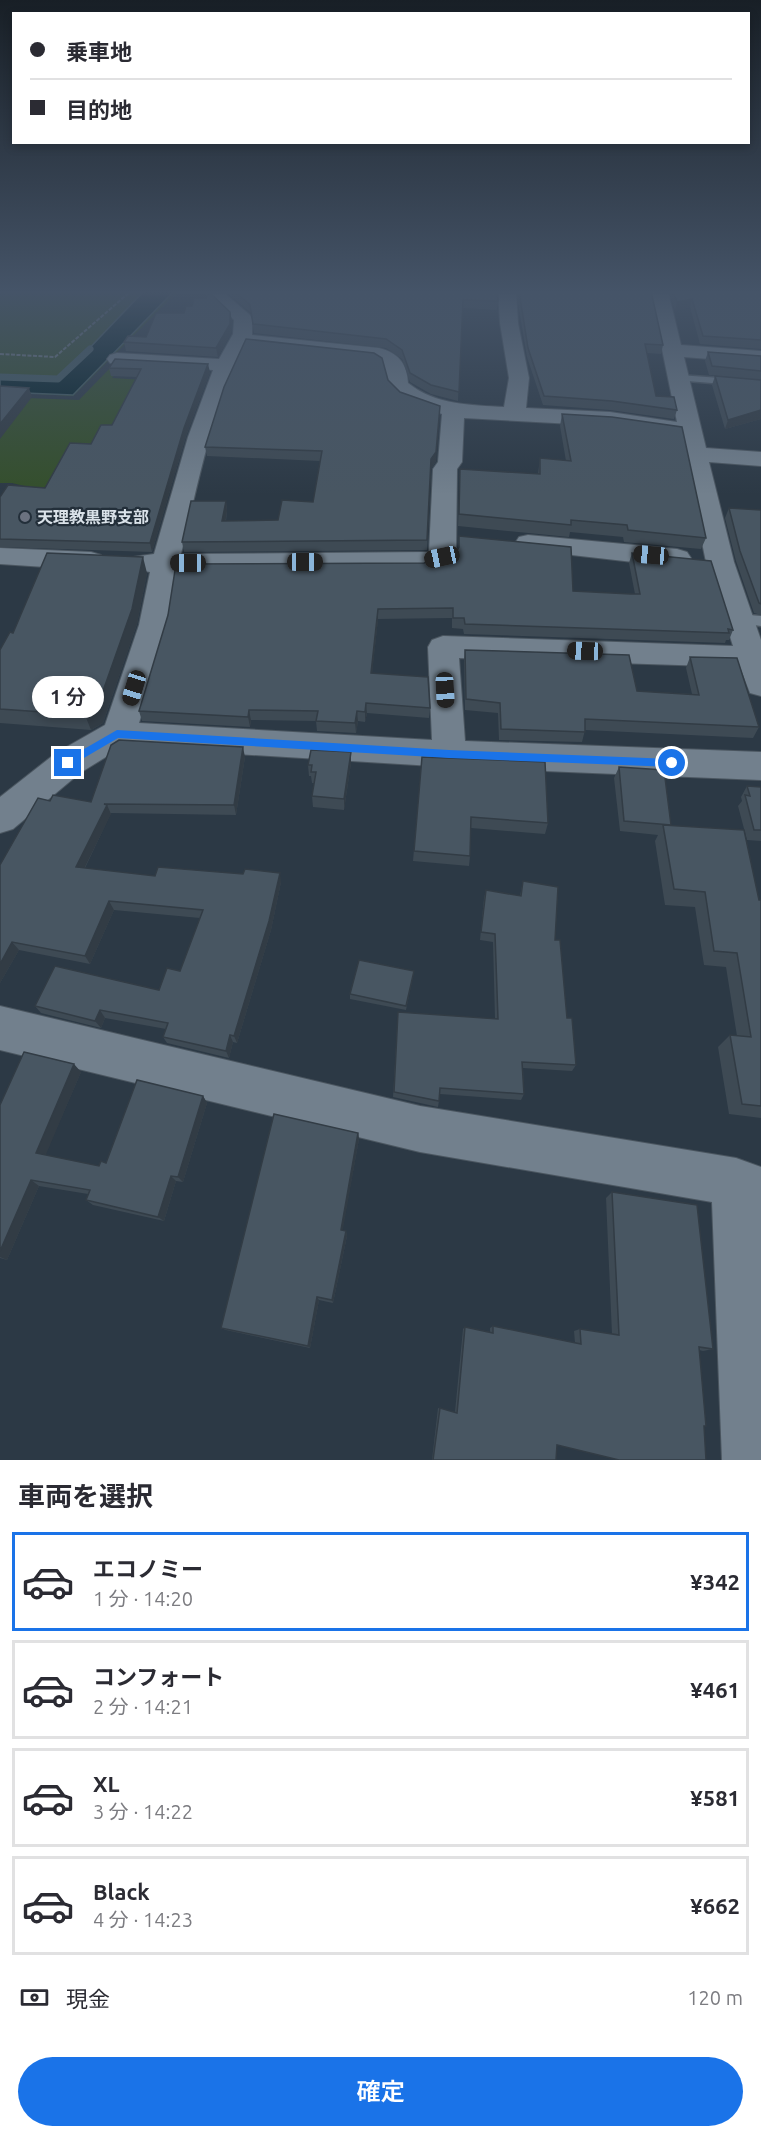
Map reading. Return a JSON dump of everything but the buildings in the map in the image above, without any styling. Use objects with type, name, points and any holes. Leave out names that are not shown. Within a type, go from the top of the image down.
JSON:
[{"type":"street","points":[[119,359],[225,365]]},
{"type":"street","points":[[117,734],[128,710],[154,625],[165,563],[199,437],[229,359]]},
{"type":"street","points":[[392,359],[397,368],[397,385],[409,395],[453,411],[610,419],[761,459]]},
{"type":"street","points":[[514,413],[519,378],[516,359]]},
{"type":"street","points":[[449,754],[443,647],[756,671],[749,620],[720,562],[675,359]]},
{"type":"street","points":[[0,556],[165,563],[423,561],[442,557],[454,536],[445,469],[450,462],[453,411]]},
{"type":"street","points":[[500,541],[720,562]]},
{"type":"street","points":[[0,818],[68,763],[117,734],[449,754],[761,766]]},
{"type":"street","points":[[0,1028],[420,1129],[749,1187],[751,1460]]},
{"type":"lane","points":[[679,378],[761,384]]},
{"type":"green space","points":[[0,359],[110,359],[73,396],[0,392]]},
{"type":"green space","points":[[115,363],[124,363],[112,378],[161,381],[53,493],[12,483],[0,483],[0,397],[79,400]]},
{"type":"water","points":[[79,359],[108,359],[73,395],[0,392],[0,376],[59,380]]},
{"type":"waterway","points":[[0,377],[58,379],[79,359]]},
{"type":"place","name":"天理教黒野支部","points":[[25,517]]},
{"type":"route","points":[[68,763],[117,734],[449,754],[672,763]]}]
